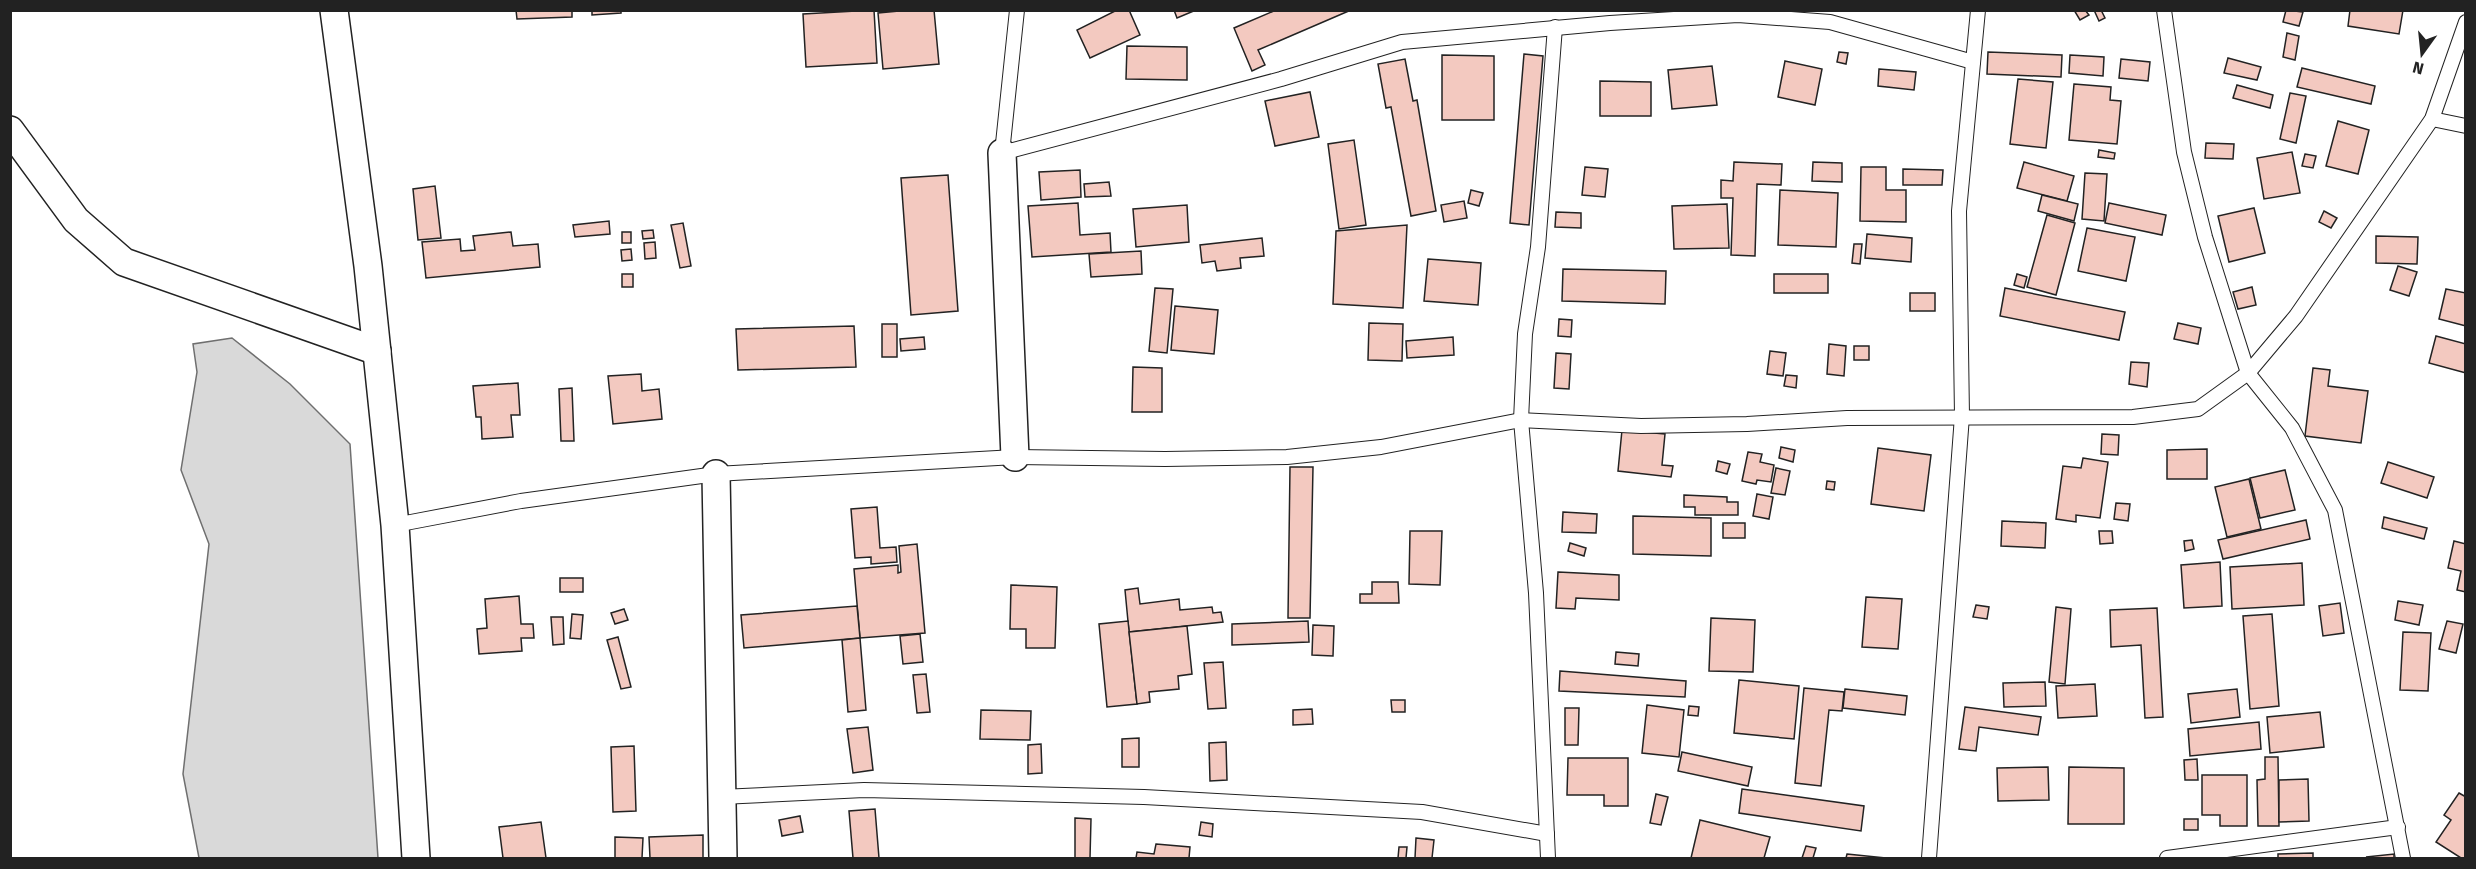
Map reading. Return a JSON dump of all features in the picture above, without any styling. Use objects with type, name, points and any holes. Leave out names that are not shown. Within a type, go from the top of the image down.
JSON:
[{"type":"street","points":[[334,10],[377,351],[395,525],[416,858]]},
{"type":"street","points":[[10,130],[76,220],[124,262],[377,351]]},
{"type":"street","points":[[1002,153],[1015,457]]},
{"type":"street","points":[[716,474],[723,858]]},
{"type":"lane","points":[[1017,10],[1002,153],[1281,79],[1402,42],[1555,27],[1739,13],[1830,22],[1973,62]]},
{"type":"lane","points":[[1929,858],[1962,416],[1959,211],[1978,10]]},
{"type":"lane","points":[[2164,10],[2184,152],[2205,237],[2248,373],[2292,428],[2335,510],[2403,858]]},
{"type":"lane","points":[[395,525],[520,501],[716,474],[1015,457],[1165,459],[1287,457],[1381,447],[1521,420],[1641,426],[1962,416],[2133,417],[2198,409],[2248,373],[2296,316],[2432,119],[2466,22]]},
{"type":"lane","points":[[1548,858],[1536,593],[1521,420],[1525,334],[1538,247],[1555,27]]},
{"type":"lane","points":[[2432,119],[2466,126]]},
{"type":"lane","points":[[721,797],[864,790],[1144,797],[1422,812],[1547,834]]},
{"type":"lane","points":[[2166,858],[2398,827]]},
{"type":"shaded area","points":[[232,338],[290,384],[350,444],[378,858],[199,858],[183,774],[209,544],[181,470],[197,372],[193,344]]},
{"type":"building","points":[[516,10],[572,10],[572,17],[517,19]]},
{"type":"building","points":[[592,10],[621,10],[621,13],[592,15]]},
{"type":"building","points":[[874,10],[877,63],[806,67],[803,14]]},
{"type":"building","points":[[934,10],[939,64],[883,69],[878,13]]},
{"type":"building","points":[[1117,10],[1129,10],[1140,35],[1090,58],[1077,30]]},
{"type":"building","points":[[1174,10],[1196,10],[1177,18]]},
{"type":"building","points":[[1276,10],[1351,10],[1258,50],[1265,65],[1252,71],[1234,28]]},
{"type":"building","points":[[2074,10],[2085,10],[2089,15],[2080,20]]},
{"type":"building","points":[[2094,10],[2101,10],[2105,18],[2099,21]]},
{"type":"building","points":[[2286,10],[2303,12],[2299,26],[2283,22]]},
{"type":"building","points":[[2350,10],[2403,10],[2399,34],[2348,26]]},
{"type":"building","points":[[2287,33],[2299,36],[2295,60],[2283,57]]},
{"type":"building","points":[[1127,46],[1187,47],[1187,80],[1126,79]]},
{"type":"building","points":[[1839,52],[1848,53],[1846,64],[1837,62]]},
{"type":"building","points":[[1988,52],[2062,55],[2061,77],[1987,74]]},
{"type":"building","points":[[1524,54],[1543,56],[1529,225],[1510,223]]},
{"type":"building","points":[[1442,55],[1494,56],[1494,120],[1442,120]]},
{"type":"building","points":[[2070,55],[2104,57],[2103,76],[2069,73]]},
{"type":"building","points":[[2228,58],[2261,67],[2257,80],[2224,73]]},
{"type":"building","points":[[1405,59],[1413,101],[1417,100],[1436,211],[1411,216],[1391,107],[1386,108],[1378,64]]},
{"type":"building","points":[[2121,59],[2150,62],[2148,81],[2119,78]]},
{"type":"building","points":[[1785,61],[1822,69],[1815,105],[1778,97]]},
{"type":"building","points":[[1712,66],[1717,105],[1672,109],[1668,70]]},
{"type":"building","points":[[2302,68],[2375,86],[2371,104],[2297,87]]},
{"type":"building","points":[[1879,69],[1916,72],[1914,90],[1878,86]]},
{"type":"building","points":[[2018,79],[2053,82],[2046,148],[2010,144]]},
{"type":"building","points":[[1600,81],[1651,82],[1651,116],[1600,116]]},
{"type":"building","points":[[2074,84],[2111,87],[2110,100],[2121,101],[2117,144],[2069,140]]},
{"type":"building","points":[[2237,85],[2273,95],[2270,108],[2233,98]]},
{"type":"building","points":[[1310,92],[1319,137],[1275,146],[1265,101]]},
{"type":"building","points":[[2290,93],[2306,96],[2296,143],[2280,139]]},
{"type":"building","points":[[2338,121],[2369,130],[2358,174],[2326,166]]},
{"type":"building","points":[[1354,140],[1366,225],[1339,229],[1328,144]]},
{"type":"building","points":[[2206,143],[2234,144],[2233,159],[2205,158]]},
{"type":"building","points":[[2099,150],[2115,153],[2114,159],[2098,157]]},
{"type":"building","points":[[2292,152],[2300,193],[2264,199],[2257,158]]},
{"type":"building","points":[[2305,154],[2316,156],[2313,168],[2302,166]]},
{"type":"building","points":[[1734,162],[1782,164],[1781,185],[1757,184],[1755,256],[1731,255],[1733,198],[1721,198],[1721,180],[1733,181]]},
{"type":"building","points":[[1813,162],[1842,163],[1842,182],[1812,181]]},
{"type":"building","points":[[2024,162],[2074,176],[2067,201],[2017,188]]},
{"type":"building","points":[[1585,167],[1608,169],[1605,197],[1582,195]]},
{"type":"building","points":[[1861,167],[1886,167],[1886,190],[1906,190],[1906,222],[1860,221]]},
{"type":"building","points":[[1903,169],[1943,170],[1942,185],[1903,185]]},
{"type":"building","points":[[1080,170],[1081,197],[1041,200],[1039,172]]},
{"type":"building","points":[[2085,173],[2107,174],[2104,221],[2082,219]]},
{"type":"building","points":[[948,175],[958,311],[911,315],[901,178]]},
{"type":"building","points":[[1109,182],[1111,196],[1085,197],[1084,184]]},
{"type":"building","points":[[435,186],[441,238],[418,240],[413,189]]},
{"type":"building","points":[[1471,190],[1483,193],[1479,206],[1468,203]]},
{"type":"building","points":[[1780,190],[1838,193],[1836,247],[1778,245]]},
{"type":"building","points":[[2042,195],[2078,204],[2074,221],[2038,211]]},
{"type":"building","points":[[1464,201],[1467,218],[1444,222],[1441,205]]},
{"type":"building","points":[[1078,203],[1080,235],[1110,233],[1111,252],[1032,257],[1028,206]]},
{"type":"building","points":[[2109,203],[2166,215],[2162,235],[2105,223]]},
{"type":"building","points":[[1727,204],[1729,248],[1674,249],[1672,206]]},
{"type":"building","points":[[1187,205],[1189,242],[1136,247],[1133,209]]},
{"type":"building","points":[[2254,208],[2265,253],[2229,262],[2218,216]]},
{"type":"building","points":[[2324,211],[2337,218],[2331,228],[2319,222]]},
{"type":"building","points":[[1556,212],[1581,213],[1581,228],[1555,227]]},
{"type":"building","points":[[2047,215],[2075,223],[2056,295],[2027,287]]},
{"type":"building","points":[[609,221],[610,234],[575,237],[573,225]]},
{"type":"building","points":[[683,223],[691,266],[680,268],[671,225]]},
{"type":"building","points":[[1407,225],[1403,308],[1333,304],[1336,231]]},
{"type":"building","points":[[2087,228],[2135,237],[2126,281],[2078,271]]},
{"type":"building","points":[[653,230],[654,238],[643,239],[642,231]]},
{"type":"building","points":[[511,232],[513,246],[538,244],[540,267],[426,278],[422,242],[460,239],[461,251],[475,250],[473,236]]},
{"type":"building","points":[[622,232],[631,232],[631,243],[622,243]]},
{"type":"building","points":[[1867,234],[1912,238],[1911,262],[1865,258]]},
{"type":"building","points":[[2376,236],[2418,237],[2417,264],[2376,263]]},
{"type":"building","points":[[1262,238],[1264,256],[1240,258],[1241,268],[1217,271],[1215,261],[1202,263],[1200,245]]},
{"type":"building","points":[[655,242],[656,258],[645,259],[644,243]]},
{"type":"building","points":[[1854,244],[1862,244],[1860,264],[1852,263]]},
{"type":"building","points":[[631,249],[632,260],[622,261],[621,250]]},
{"type":"building","points":[[1141,251],[1142,274],[1091,277],[1089,254]]},
{"type":"building","points":[[1428,259],[1481,263],[1478,305],[1424,301]]},
{"type":"building","points":[[2398,266],[2417,272],[2409,296],[2390,290]]},
{"type":"building","points":[[1563,269],[1666,271],[1665,304],[1562,301]]},
{"type":"building","points":[[622,274],[633,274],[633,287],[622,287]]},
{"type":"building","points":[[1774,274],[1828,274],[1828,293],[1774,293]]},
{"type":"building","points":[[2017,274],[2027,277],[2024,288],[2014,285]]},
{"type":"building","points":[[2252,287],[2256,305],[2238,309],[2233,292]]},
{"type":"building","points":[[1155,288],[1173,289],[1167,353],[1149,351]]},
{"type":"building","points":[[2005,288],[2125,312],[2119,340],[2000,316]]},
{"type":"building","points":[[2446,289],[2466,293],[2466,326],[2439,319]]},
{"type":"building","points":[[1910,293],[1935,293],[1935,311],[1910,311]]},
{"type":"building","points":[[1175,306],[1218,310],[1214,354],[1171,350]]},
{"type":"building","points":[[1559,319],[1572,320],[1571,337],[1558,336]]},
{"type":"building","points":[[1369,323],[1403,324],[1402,361],[1368,360]]},
{"type":"building","points":[[2178,323],[2201,328],[2198,344],[2174,339]]},
{"type":"building","points":[[882,324],[897,324],[897,357],[882,357]]},
{"type":"building","points":[[854,326],[856,367],[738,370],[736,329]]},
{"type":"building","points":[[2436,336],[2466,344],[2466,373],[2429,363]]},
{"type":"building","points":[[924,337],[925,349],[901,351],[900,339]]},
{"type":"building","points":[[1453,337],[1454,355],[1407,358],[1406,341]]},
{"type":"building","points":[[1829,344],[1846,346],[1844,376],[1827,374]]},
{"type":"building","points":[[1854,346],[1869,346],[1869,360],[1854,360]]},
{"type":"building","points":[[1770,351],[1786,353],[1783,376],[1767,374]]},
{"type":"building","points":[[1556,353],[1571,354],[1569,389],[1554,388]]},
{"type":"building","points":[[2131,362],[2149,363],[2147,387],[2129,384]]},
{"type":"building","points":[[1133,367],[1162,368],[1162,412],[1132,412]]},
{"type":"building","points":[[2313,368],[2330,370],[2328,386],[2368,391],[2361,443],[2305,436]]},
{"type":"building","points":[[641,374],[642,391],[659,389],[662,419],[613,424],[608,376]]},
{"type":"building","points":[[1786,375],[1797,376],[1796,388],[1784,386]]},
{"type":"building","points":[[518,383],[520,415],[511,415],[513,437],[482,439],[481,417],[476,417],[473,386]]},
{"type":"building","points":[[572,388],[574,441],[561,441],[559,389]]},
{"type":"building","points":[[1622,430],[1665,434],[1662,465],[1673,466],[1671,477],[1618,471]]},
{"type":"building","points":[[2102,434],[2119,435],[2118,455],[2101,454]]},
{"type":"building","points":[[1781,447],[1795,450],[1793,462],[1779,458]]},
{"type":"building","points":[[1878,448],[1931,455],[1924,511],[1871,504]]},
{"type":"building","points":[[2207,449],[2207,479],[2167,479],[2167,450]]},
{"type":"building","points":[[1748,452],[1762,454],[1760,462],[1774,465],[1771,482],[1757,480],[1756,484],[1742,481]]},
{"type":"building","points":[[2083,458],[2108,462],[2100,518],[2076,515],[2076,522],[2056,519],[2063,466],[2081,468]]},
{"type":"building","points":[[1718,461],[1730,464],[1727,474],[1716,471]]},
{"type":"building","points":[[2388,462],[2434,477],[2427,498],[2381,483]]},
{"type":"building","points":[[1290,467],[1313,467],[1310,618],[1288,618]]},
{"type":"building","points":[[1776,468],[1790,471],[1785,495],[1771,493]]},
{"type":"building","points":[[2285,470],[2295,510],[2260,518],[2250,478]]},
{"type":"building","points":[[2249,479],[2261,529],[2227,537],[2215,487]]},
{"type":"building","points":[[1827,481],[1835,482],[1834,490],[1826,489]]},
{"type":"building","points":[[1757,494],[1773,497],[1769,519],[1753,516]]},
{"type":"building","points":[[1684,495],[1727,497],[1727,502],[1738,502],[1738,515],[1695,515],[1695,507],[1684,507]]},
{"type":"building","points":[[2116,503],[2130,504],[2128,521],[2114,519]]},
{"type":"building","points":[[877,507],[880,548],[896,547],[897,562],[871,564],[871,557],[855,558],[851,509]]},
{"type":"building","points":[[1563,512],[1597,514],[1596,533],[1562,532]]},
{"type":"building","points":[[1633,516],[1711,518],[1711,556],[1633,554]]},
{"type":"building","points":[[2384,517],[2427,528],[2424,539],[2382,528]]},
{"type":"building","points":[[2306,520],[2310,539],[2223,559],[2218,540]]},
{"type":"building","points":[[2002,521],[2046,523],[2045,548],[2001,546]]},
{"type":"building","points":[[1723,523],[1745,523],[1745,538],[1723,538]]},
{"type":"building","points":[[1410,531],[1442,531],[1440,585],[1409,584]]},
{"type":"building","points":[[2099,531],[2112,531],[2113,543],[2100,544]]},
{"type":"building","points":[[2192,540],[2194,549],[2185,551],[2184,541]]},
{"type":"building","points":[[2454,541],[2466,544],[2466,592],[2457,590],[2461,571],[2448,568]]},
{"type":"building","points":[[1570,543],[1586,548],[1584,556],[1568,551]]},
{"type":"building","points":[[917,544],[925,633],[860,638],[854,569],[898,565],[898,573],[901,572],[899,546]]},
{"type":"building","points":[[2220,562],[2222,606],[2184,608],[2181,565]]},
{"type":"building","points":[[2302,563],[2304,605],[2232,609],[2230,567]]},
{"type":"building","points":[[1558,572],[1619,575],[1619,600],[1576,598],[1575,609],[1556,608]]},
{"type":"building","points":[[560,578],[583,578],[583,592],[560,592]]},
{"type":"building","points":[[1372,582],[1398,582],[1399,603],[1360,603],[1360,594],[1372,594]]},
{"type":"building","points":[[1011,585],[1057,587],[1055,648],[1026,648],[1026,629],[1010,629]]},
{"type":"building","points":[[1138,588],[1140,604],[1179,599],[1180,610],[1212,607],[1213,613],[1221,612],[1223,622],[1129,632],[1125,590]]},
{"type":"building","points":[[519,596],[521,624],[533,624],[534,638],[521,638],[522,651],[479,654],[477,629],[487,628],[485,599]]},
{"type":"building","points":[[1866,597],[1902,599],[1898,649],[1862,647]]},
{"type":"building","points":[[2398,601],[2423,605],[2419,625],[2395,620]]},
{"type":"building","points":[[2340,603],[2344,633],[2323,636],[2319,606]]},
{"type":"building","points":[[1976,605],[1989,607],[1987,619],[1973,617]]},
{"type":"building","points":[[857,606],[860,638],[744,648],[741,615]]},
{"type":"building","points":[[2056,607],[2071,609],[2065,684],[2049,682]]},
{"type":"building","points":[[2157,608],[2163,717],[2145,718],[2141,645],[2111,647],[2110,610]]},
{"type":"building","points":[[624,609],[628,620],[615,624],[611,613]]},
{"type":"building","points":[[572,614],[583,615],[581,639],[570,638]]},
{"type":"building","points":[[2272,614],[2279,706],[2250,709],[2243,616]]},
{"type":"building","points":[[551,617],[563,617],[564,644],[553,645]]},
{"type":"building","points":[[1711,618],[1755,620],[1753,672],[1709,671]]},
{"type":"building","points":[[1128,621],[1137,704],[1107,707],[1099,624]]},
{"type":"building","points":[[1308,621],[1309,642],[1232,645],[1232,624]]},
{"type":"building","points":[[2447,621],[2463,624],[2456,653],[2439,649]]},
{"type":"building","points":[[1313,625],[1334,626],[1333,656],[1312,655]]},
{"type":"building","points":[[1187,626],[1192,674],[1178,676],[1179,689],[1149,692],[1150,702],[1137,704],[1129,632]]},
{"type":"building","points":[[2403,632],[2431,633],[2428,691],[2400,690]]},
{"type":"building","points":[[920,634],[923,662],[903,664],[900,636]]},
{"type":"building","points":[[618,637],[631,687],[621,689],[607,640]]},
{"type":"building","points":[[860,638],[866,710],[848,712],[842,640]]},
{"type":"building","points":[[1616,652],[1639,654],[1638,666],[1615,664]]},
{"type":"building","points":[[1223,662],[1226,708],[1208,709],[1204,663]]},
{"type":"building","points":[[1560,671],[1686,681],[1685,697],[1559,691]]},
{"type":"building","points":[[926,674],[930,712],[917,713],[913,675]]},
{"type":"building","points":[[1739,680],[1799,686],[1794,739],[1734,733]]},
{"type":"building","points":[[2045,682],[2046,706],[2004,707],[2003,683]]},
{"type":"building","points":[[2095,684],[2097,716],[2058,718],[2056,686]]},
{"type":"building","points":[[1804,688],[1844,692],[1842,711],[1829,710],[1821,786],[1795,783]]},
{"type":"building","points":[[1845,689],[1907,696],[1905,715],[1843,708]]},
{"type":"building","points":[[2237,689],[2240,717],[2191,723],[2188,694]]},
{"type":"building","points":[[1391,700],[1405,700],[1405,712],[1392,712]]},
{"type":"building","points":[[1647,705],[1684,710],[1679,757],[1642,753]]},
{"type":"building","points":[[1689,706],[1699,707],[1698,716],[1688,715]]},
{"type":"building","points":[[1965,707],[2041,717],[2038,735],[1979,727],[1976,751],[1959,749]]},
{"type":"building","points":[[1565,708],[1579,708],[1578,745],[1565,745]]},
{"type":"building","points":[[1312,709],[1313,724],[1293,725],[1293,710]]},
{"type":"building","points":[[981,710],[1031,711],[1030,740],[980,739]]},
{"type":"building","points":[[2320,712],[2324,747],[2270,753],[2267,717]]},
{"type":"building","points":[[2259,722],[2261,749],[2190,756],[2188,729]]},
{"type":"building","points":[[868,727],[873,770],[853,773],[847,729]]},
{"type":"building","points":[[1139,738],[1139,767],[1122,767],[1122,739]]},
{"type":"building","points":[[1226,742],[1227,780],[1210,781],[1209,743]]},
{"type":"building","points":[[1041,744],[1042,773],[1028,774],[1028,745]]},
{"type":"building","points":[[634,746],[636,811],[613,812],[611,747]]},
{"type":"building","points":[[1682,752],[1752,767],[1748,786],[1678,771]]},
{"type":"building","points":[[2265,757],[2278,757],[2279,826],[2258,826],[2257,780],[2265,779]]},
{"type":"building","points":[[1568,758],[1628,758],[1628,806],[1604,806],[1604,795],[1567,795]]},
{"type":"building","points":[[2197,759],[2198,780],[2185,780],[2184,760]]},
{"type":"building","points":[[2048,767],[2049,800],[1998,801],[1997,768]]},
{"type":"building","points":[[2069,767],[2124,768],[2124,824],[2068,824]]},
{"type":"building","points":[[2202,775],[2247,775],[2247,826],[2220,826],[2220,815],[2202,815]]},
{"type":"building","points":[[2308,779],[2309,821],[2279,822],[2279,780]]},
{"type":"building","points":[[1742,789],[1864,806],[1861,831],[1739,813]]},
{"type":"building","points":[[2459,793],[2466,797],[2466,858],[2461,858],[2436,842],[2451,820],[2444,815]]},
{"type":"building","points":[[1656,794],[1668,797],[1661,825],[1650,823]]},
{"type":"building","points":[[875,809],[879,858],[853,858],[849,811]]},
{"type":"building","points":[[800,816],[803,832],[782,836],[779,820]]},
{"type":"building","points":[[1075,818],[1091,819],[1090,858],[1075,858]]},
{"type":"building","points":[[2184,819],[2198,819],[2198,830],[2184,830]]},
{"type":"building","points":[[1700,820],[1770,837],[1764,858],[1691,858]]},
{"type":"building","points":[[541,822],[546,858],[503,858],[499,827]]},
{"type":"building","points":[[1201,822],[1213,824],[1212,837],[1199,835]]},
{"type":"building","points":[[703,835],[703,858],[650,858],[649,837]]},
{"type":"building","points":[[615,837],[643,838],[642,858],[615,858]]},
{"type":"building","points":[[1416,838],[1434,840],[1432,858],[1415,858]]},
{"type":"building","points":[[1156,844],[1190,847],[1189,858],[1136,858],[1137,852],[1154,854]]},
{"type":"building","points":[[1806,846],[1816,848],[1813,858],[1802,858]]},
{"type":"building","points":[[1399,847],[1407,847],[1406,858],[1398,858]]},
{"type":"building","points":[[2313,853],[2313,858],[2278,858],[2278,854]]},
{"type":"building","points":[[1847,854],[1886,858],[1846,858]]},
{"type":"building","points":[[2394,854],[2394,858],[2366,857]]}]
